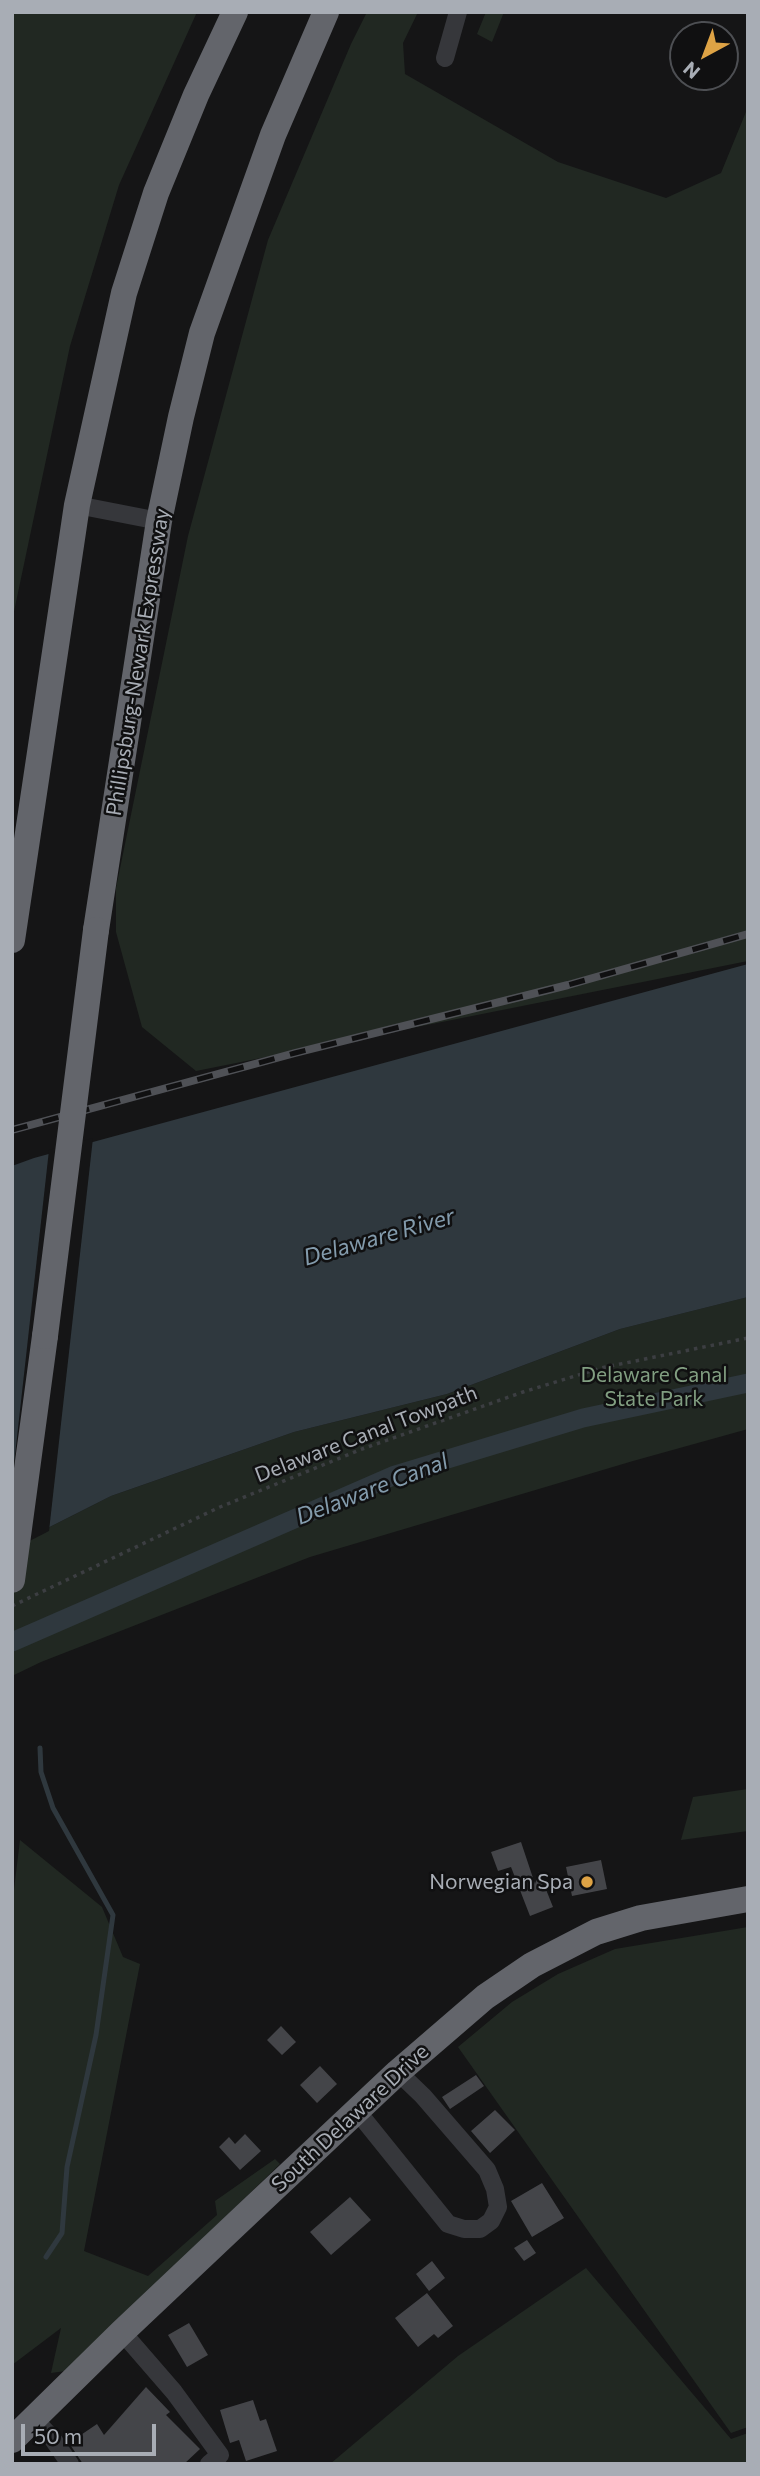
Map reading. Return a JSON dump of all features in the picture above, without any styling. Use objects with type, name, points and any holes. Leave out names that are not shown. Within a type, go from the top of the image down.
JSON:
[{"type":"highway","points":[[12,940],[77,505],[124,293],[156,193],[234,12]]},
{"type":"highway","name":"Phillipsburg-Newark Expressway","points":[[12,1580],[46,1336],[96,930],[159,521],[202,332],[273,135],[326,12]]},
{"type":"highway","name":"South Delaware Drive","points":[[12,2440],[122,2332],[398,2072],[485,1997],[570,1943],[603,1929],[641,1917],[748,1899]]},
{"type":"street","points":[[445,58],[458,12]]},
{"type":"street","points":[[77,505],[159,521]]},
{"type":"street","points":[[357,2111],[449,2224],[464,2229],[480,2229],[491,2221],[498,2207],[495,2189],[487,2170],[423,2096],[398,2072]]},
{"type":"street","points":[[122,2332],[174,2392],[220,2455],[209,2464]]},
{"type":"street","points":[[34,2418],[70,2464]]},
{"type":"path","name":"Delaware Canal Towpath","points":[[12,1606],[220,1507],[375,1445],[523,1392],[601,1368],[748,1338]]},
{"type":"green space","points":[[12,12],[197,12],[119,185],[70,346],[12,621]]},
{"type":"green space","points":[[367,12],[418,12],[403,43],[405,74],[558,162],[666,198],[721,173],[748,107],[748,961],[196,1071],[142,1027],[116,932],[116,888],[188,536],[268,240]]},
{"type":"green space","points":[[486,12],[504,12],[492,42],[477,34]]},
{"type":"green space","name":"Delaware Canal State Park","points":[[748,1297],[748,1429],[310,1557],[41,1662],[12,1676],[12,1546],[111,1496],[294,1432],[447,1394],[620,1329]]},
{"type":"green space","points":[[748,1789],[748,1831],[681,1840],[693,1797]]},
{"type":"green space","points":[[20,1840],[102,1907],[123,1957],[140,1964],[84,2251],[148,2276],[217,2215],[215,2201],[275,2159],[280,2164],[66,2371],[51,2373],[61,2328],[12,2365],[12,1906]]},
{"type":"green space","points":[[748,1927],[748,2427],[731,2433],[458,2047],[512,2002],[558,1974],[615,1949]]},
{"type":"green space","points":[[586,2268],[731,2439],[748,2433],[748,2464],[330,2464],[458,2356]]},
{"type":"water","name":"Delaware River","points":[[748,964],[748,1297],[620,1329],[447,1394],[294,1432],[111,1496],[12,1546],[12,1166]]},
{"type":"pier","points":[[93,1138],[49,1531],[14,1549],[12,1482],[49,1150]]},
{"type":"building","points":[[521,1842],[535,1884],[539,1872],[553,1907],[530,1916],[511,1867],[498,1871],[491,1852]]},
{"type":"building","name":"Norwegian Spa","points":[[601,1860],[607,1889],[572,1896],[566,1867]]},
{"type":"building","points":[[281,2026],[296,2042],[282,2055],[267,2040]]},
{"type":"building","points":[[320,2066],[337,2084],[317,2103],[300,2085]]},
{"type":"building","points":[[476,2075],[484,2086],[450,2109],[442,2097]]},
{"type":"building","points":[[495,2110],[515,2130],[490,2153],[471,2131]]},
{"type":"building","points":[[245,2134],[261,2151],[240,2170],[219,2147],[229,2137],[235,2144]]},
{"type":"building","points":[[542,2183],[564,2218],[532,2237],[511,2201]]},
{"type":"building","points":[[350,2197],[371,2220],[331,2255],[310,2232]]},
{"type":"building","points":[[527,2240],[536,2253],[524,2261],[514,2248]]},
{"type":"building","points":[[432,2261],[445,2278],[429,2291],[416,2274]]},
{"type":"building","points":[[427,2293],[453,2326],[438,2338],[434,2334],[418,2347],[395,2318]]},
{"type":"building","points":[[189,2323],[208,2355],[187,2367],[168,2335]]},
{"type":"building","points":[[146,2387],[170,2412],[166,2415],[200,2449],[184,2464],[83,2464],[69,2443],[97,2424],[104,2435]]},
{"type":"building","points":[[253,2400],[260,2421],[266,2419],[277,2451],[246,2461],[239,2440],[230,2443],[220,2410]]},
{"type":"waterway","name":"Delaware Canal","points":[[12,1642],[395,1475],[583,1418],[748,1383]]},
{"type":"waterway","points":[[40,1748],[41,1772],[53,1808],[113,1915],[96,2035],[67,2167],[62,2233],[46,2257]]},
{"type":"railway","points":[[12,1130],[295,1053],[568,985],[748,934]]},
{"type":"place","name":"Norwegian Spa","points":[[587,1882]]}]
